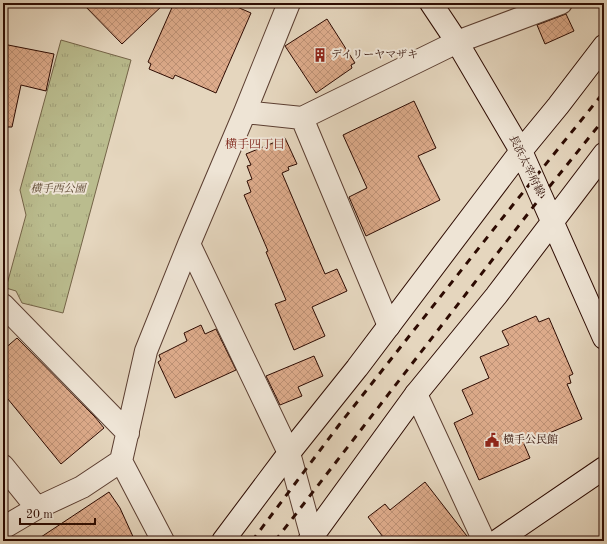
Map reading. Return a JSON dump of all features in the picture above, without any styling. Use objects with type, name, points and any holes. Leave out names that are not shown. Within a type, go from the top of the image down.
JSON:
[{"type":"street","points":[[3,528],[37,508],[82,487],[121,461],[146,351],[289,3]]},
{"type":"street","name":"長浜太宰府線","points":[[431,3],[457,42],[521,151],[604,338]]},
{"type":"street","points":[[245,112],[302,118],[457,42],[561,3]]},
{"type":"street","points":[[223,541],[289,452],[357,368],[521,151],[604,46]]},
{"type":"street","points":[[302,118],[389,326]]},
{"type":"street","points":[[312,540],[416,394],[496,296],[604,154]]},
{"type":"street","points":[[189,244],[289,452],[312,540]]},
{"type":"street","points":[[3,305],[128,433]]},
{"type":"street","points":[[416,394],[484,541]]},
{"type":"street","points":[[121,461],[164,541]]},
{"type":"street","points":[[3,466],[37,508]]},
{"type":"street","points":[[497,541],[604,468]]},
{"type":"green space","name":"横手西公園","points":[[61,40],[131,60],[63,313],[22,303],[16,291],[6,288],[26,215],[20,190]]},
{"type":"building","points":[[82,3],[165,3],[122,44]]},
{"type":"building","points":[[174,3],[228,3],[251,13],[216,93],[175,75],[173,79],[149,69],[151,64],[148,62]]},
{"type":"building","points":[[566,14],[574,31],[545,44],[537,25]]},
{"type":"building","name":"デイリーヤマザキ","points":[[327,19],[355,63],[351,65],[352,68],[316,93],[285,46]]},
{"type":"building","points":[[3,44],[54,54],[46,91],[21,85],[12,127],[3,127]]},
{"type":"building","points":[[414,101],[436,148],[418,156],[440,200],[366,236],[349,197],[367,188],[343,135]]},
{"type":"building","points":[[285,138],[297,164],[288,167],[289,170],[282,173],[325,274],[337,269],[347,291],[312,307],[325,336],[294,350],[275,304],[286,300],[266,252],[268,251],[244,195],[251,192],[247,181],[252,179],[247,166],[251,165],[246,154]]},
{"type":"building","points":[[536,316],[539,322],[549,318],[573,374],[569,376],[571,383],[567,384],[582,419],[524,444],[530,458],[479,480],[454,423],[473,414],[462,390],[489,378],[480,357],[509,345],[502,331]]},
{"type":"building","points":[[201,325],[205,334],[216,329],[236,370],[175,398],[158,362],[161,360],[159,355],[187,341],[184,333]]},
{"type":"building","points":[[17,338],[104,428],[61,464],[3,393],[3,350]]},
{"type":"building","points":[[314,356],[323,376],[298,387],[302,396],[280,405],[266,376]]},
{"type":"building","points":[[425,482],[470,541],[386,541],[368,517],[385,504],[390,510]]},
{"type":"building","points":[[109,492],[120,508],[135,541],[35,541]]},
{"type":"railway","points":[[252,541],[339,425],[604,92]]},
{"type":"railway","points":[[275,541],[537,202],[604,119]]},
{"type":"place","name":"デイリーヤマザキ","points":[[320,55]]},
{"type":"place","name":"横手公民館","points":[[492,440]]},
{"type":"district","name":"横手四丁目","points":[[255,145]]}]
